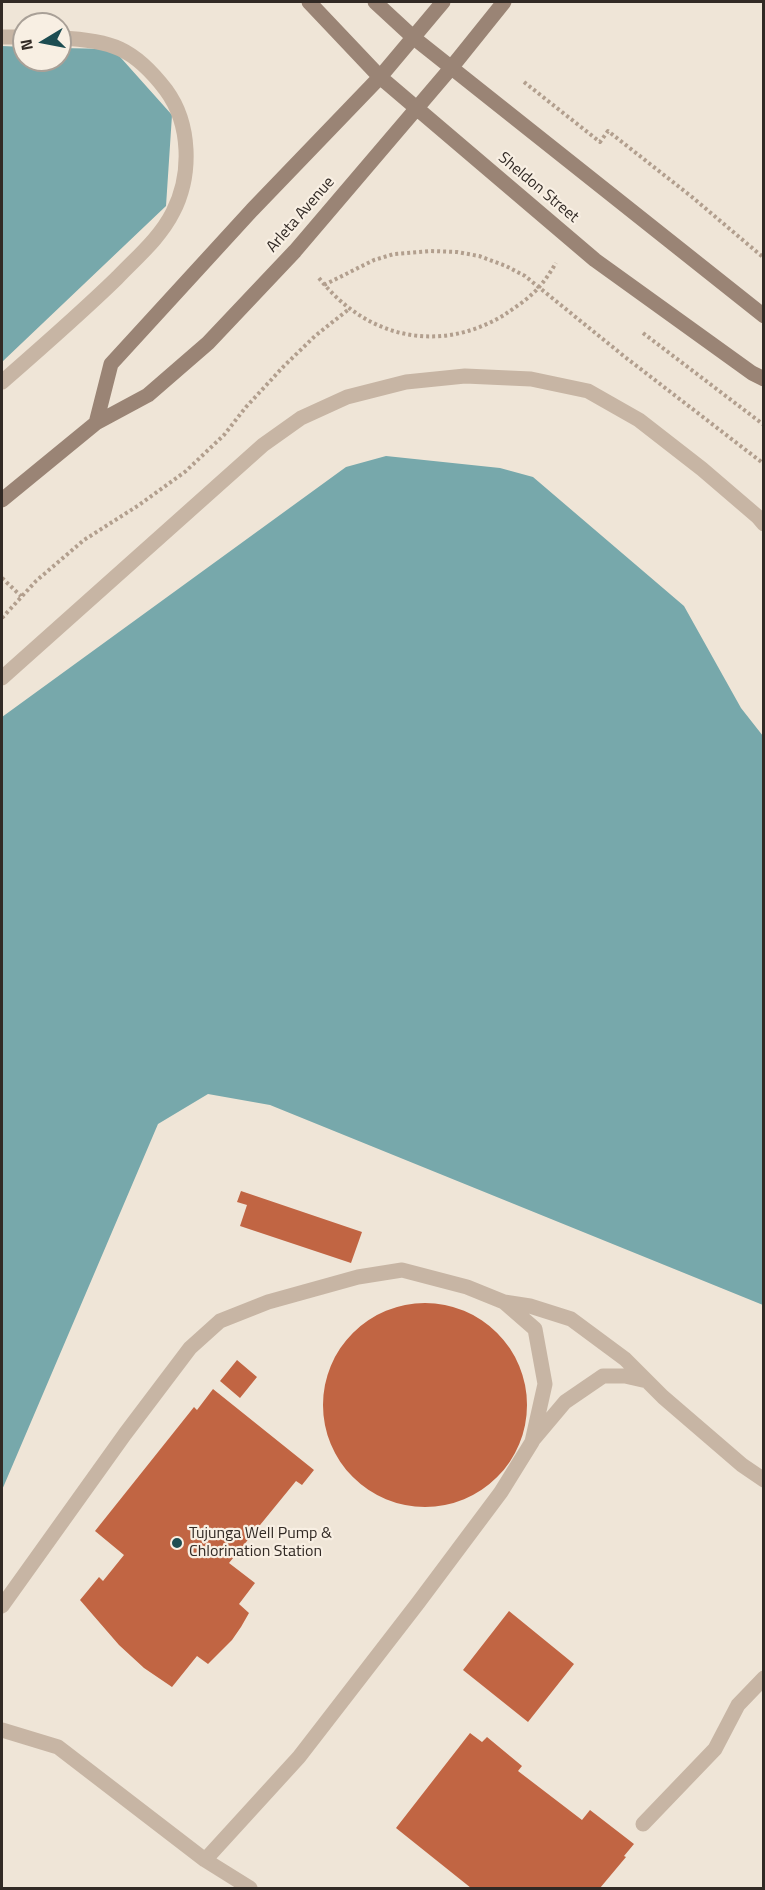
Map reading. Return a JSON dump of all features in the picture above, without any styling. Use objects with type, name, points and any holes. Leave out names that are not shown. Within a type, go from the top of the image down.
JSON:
[{"type":"main road","name":"Sheldon Street","points":[[309,2],[380,77],[595,260],[752,373],[764,379]]},
{"type":"main road","points":[[375,2],[414,38],[764,316]]},
{"type":"main road","points":[[96,423],[111,364],[252,210],[380,77],[443,2]]},
{"type":"main road","name":"Arleta Avenue","points":[[2,500],[96,423],[148,395],[208,343],[295,251],[452,68],[504,2]]},
{"type":"lane","points":[[2,382],[53,338],[145,250],[163,229],[173,211],[181,192],[186,170],[181,123],[171,98],[157,78],[124,50],[106,42],[72,39]]},
{"type":"lane","points":[[2,678],[263,445],[301,418],[347,397],[406,382],[465,376],[531,379],[588,391],[639,420],[702,469],[764,524]]},
{"type":"lane","points":[[2,1606],[124,1434],[190,1348],[220,1321],[268,1302],[358,1277],[402,1270],[467,1287],[504,1302],[530,1306],[571,1319],[625,1359],[742,1465],[764,1480]]},
{"type":"lane","points":[[504,1302],[535,1329],[545,1384],[532,1442]]},
{"type":"lane","points":[[205,1860],[298,1757],[418,1603],[501,1492],[532,1442],[565,1402],[603,1376],[625,1376],[647,1381]]},
{"type":"lane","points":[[643,1824],[716,1749],[738,1705],[763,1683]]},
{"type":"lane","points":[[2,1730],[58,1747],[205,1860],[250,1888]]},
{"type":"path","points":[[524,82],[600,142],[608,131],[692,197],[764,258]]},
{"type":"path","points":[[324,285],[374,260],[394,254],[430,251],[479,256],[506,266],[525,276],[625,357],[764,464]]},
{"type":"path","points":[[319,278],[349,309],[363,319],[409,335],[442,336],[474,329],[511,310],[539,287],[556,263]]},
{"type":"path","points":[[2,618],[21,596],[84,540],[139,505],[186,471],[224,435],[284,366],[315,336],[349,309]]},
{"type":"path","points":[[643,333],[764,425]]},
{"type":"path","points":[[2,578],[21,596]]},
{"type":"water","points":[[2,46],[12,46],[12,72],[72,72],[72,48],[113,49],[172,115],[166,206],[2,362]]},
{"type":"water","points":[[386,456],[500,468],[533,477],[684,606],[741,708],[763,736],[763,1305],[270,1105],[208,1094],[158,1124],[2,1490],[2,717],[346,467]]},
{"type":"building","points":[[241,1191],[362,1232],[351,1263],[240,1226],[247,1205],[237,1202]]},
{"type":"building","points":[[415,1303],[435,1303],[455,1307],[473,1315],[490,1326],[504,1340],[523,1375],[527,1405],[523,1435],[515,1453],[504,1470],[490,1484],[455,1503],[435,1507],[415,1507],[395,1503],[377,1495],[360,1484],[346,1470],[327,1435],[323,1415],[323,1395],[327,1375],[335,1357],[346,1340],[360,1326],[395,1307]]},
{"type":"building","points":[[237,1360],[257,1377],[240,1398],[220,1381]]},
{"type":"building","name":"Tujunga Well Pump & Chlorination Station","points":[[213,1389],[314,1470],[302,1485],[296,1481],[229,1563],[255,1583],[239,1604],[249,1613],[241,1627],[232,1640],[208,1664],[197,1656],[172,1687],[144,1668],[119,1645],[80,1600],[99,1577],[103,1581],[124,1555],[95,1531],[194,1407],[197,1410]]},
{"type":"building","points":[[509,1611],[574,1664],[528,1722],[463,1670]]},
{"type":"building","points":[[470,1733],[482,1742],[487,1737],[522,1766],[518,1771],[582,1820],[590,1810],[634,1844],[600,1888],[471,1888],[396,1828]]},
{"type":"place","name":"Tujunga Well Pump & Chlorination Station","points":[[177,1543]]}]
